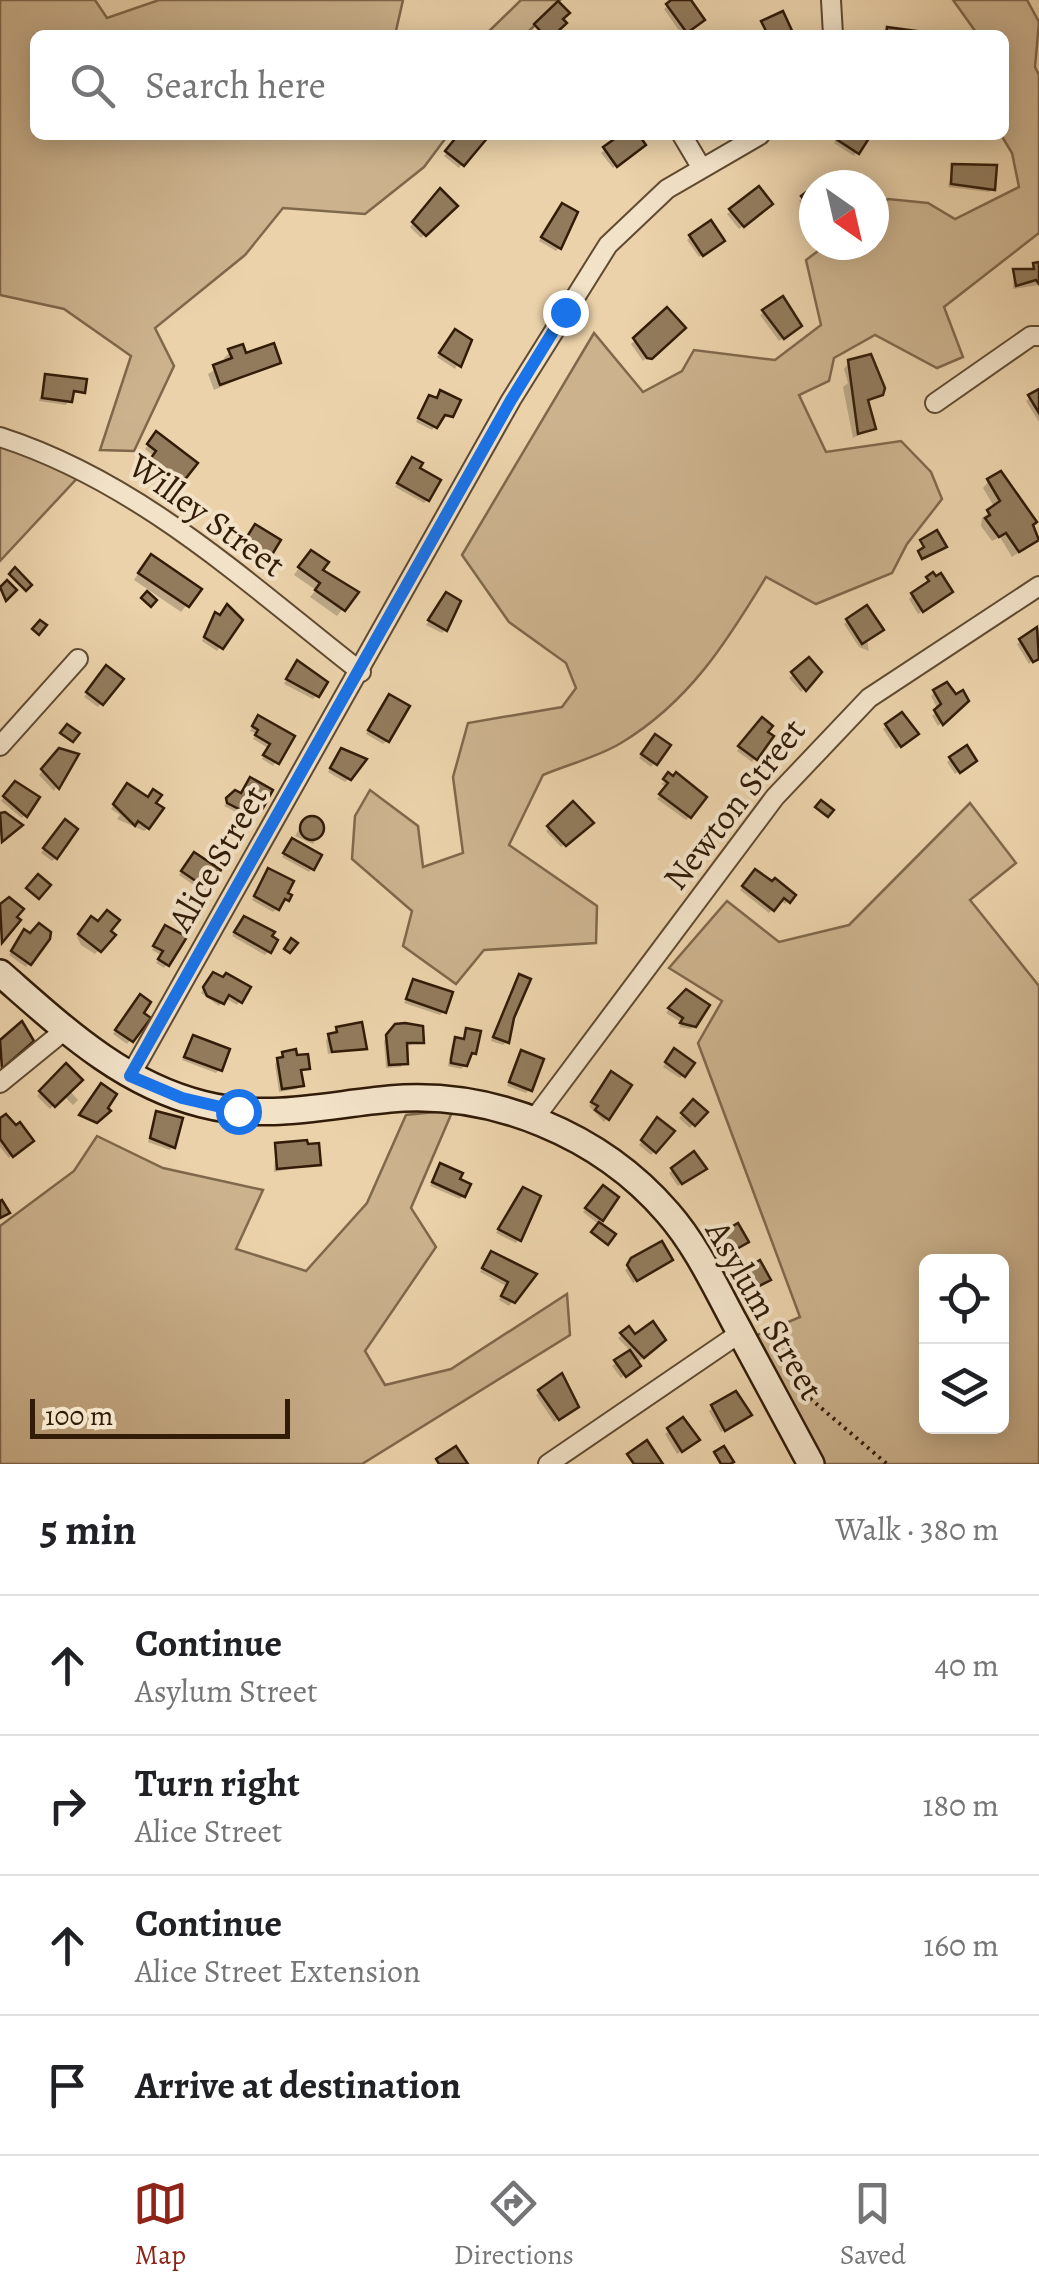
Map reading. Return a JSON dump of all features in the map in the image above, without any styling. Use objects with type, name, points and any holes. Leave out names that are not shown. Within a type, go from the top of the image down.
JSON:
[{"type":"street","points":[[831,0],[832,30]]},
{"type":"street","points":[[685,140],[701,168]]},
{"type":"street","name":"Alice Street","points":[[130,1076],[511,400],[608,246],[635,215],[701,168],[751,140]]},
{"type":"street","points":[[935,403],[1031,336],[1039,336]]},
{"type":"street","name":"Willey Street","points":[[0,437],[89,472],[156,512],[361,672]]},
{"type":"street","name":"Newton Street","points":[[534,1120],[775,797],[843,720],[869,698],[1039,586]]},
{"type":"street","points":[[0,746],[78,659]]},
{"type":"street","name":"Asylum Street","points":[[0,973],[65,1030],[130,1076],[182,1098],[238,1111],[302,1112],[419,1097],[490,1107],[534,1120],[605,1157],[669,1214],[703,1263],[811,1464]]},
{"type":"street","points":[[0,1083],[65,1030]]},
{"type":"street","points":[[548,1464],[740,1334]]},
{"type":"path","points":[[786,1379],[887,1464]]},
{"type":"shaded area","points":[[0,0],[95,0],[107,18],[159,0],[403,0],[396,30],[30,30],[30,140],[444,140],[424,167],[365,214],[283,208],[245,255],[155,328],[174,366],[134,451],[100,450],[131,356],[64,309],[0,295]]},
{"type":"shaded area","points":[[521,0],[560,0],[530,30],[490,30]]},
{"type":"shaded area","points":[[953,0],[1027,0],[1039,22],[1035,67],[1039,75],[1039,233],[944,307],[963,357],[937,368],[875,335],[834,358],[829,381],[799,395],[826,452],[901,441],[931,472],[942,499],[907,544],[892,573],[816,604],[766,577],[720,648],[667,709],[612,748],[543,775],[509,845],[597,906],[596,943],[484,950],[456,984],[403,946],[412,911],[352,859],[355,816],[370,790],[418,826],[423,867],[463,853],[453,777],[468,723],[562,707],[576,688],[566,663],[509,622],[462,555],[594,333],[643,392],[682,371],[694,350],[775,360],[821,325],[806,260],[889,260],[889,199],[928,203],[955,219],[1019,187],[1012,153],[1004,140],[1009,140],[1009,30],[974,30]]},
{"type":"shaded area","points":[[0,445],[82,473],[0,561]]},
{"type":"shaded area","points":[[970,803],[1016,863],[970,900],[1039,986],[1039,1464],[824,1464],[755,1336],[800,1317],[698,1043],[722,1001],[669,968],[727,901],[779,942],[849,925]]},
{"type":"shaded area","points":[[453,1110],[411,1208],[436,1247],[365,1351],[385,1385],[451,1369],[567,1294],[570,1335],[362,1464],[0,1464],[0,1226],[74,1171],[97,1136],[163,1168],[263,1190],[236,1249],[306,1271],[367,1203],[406,1115]]},
{"type":"building","points":[[671,0],[691,0],[705,20],[685,30],[666,4]]},
{"type":"building","points":[[558,1],[570,13],[559,30],[539,30],[534,24]]},
{"type":"building","points":[[783,11],[792,30],[766,30],[761,21]]},
{"type":"building","points":[[454,140],[486,140],[464,166],[445,151]]},
{"type":"building","points":[[613,140],[642,140],[646,145],[617,167],[603,147]]},
{"type":"building","points":[[838,140],[868,140],[859,154]]},
{"type":"building","points":[[952,164],[997,165],[995,190],[951,184]]},
{"type":"building","points":[[759,186],[773,204],[744,227],[729,209]]},
{"type":"building","points":[[440,188],[458,206],[426,236],[412,222]]},
{"type":"building","points":[[562,203],[578,212],[561,249],[541,237]]},
{"type":"building","points":[[711,220],[725,241],[703,256],[689,235]]},
{"type":"building","points":[[1039,262],[1039,284],[1036,280],[1016,286],[1013,269],[1034,269],[1033,263]]},
{"type":"building","points":[[783,296],[802,326],[784,339],[762,310]]},
{"type":"building","points":[[667,307],[686,328],[652,359],[647,358],[633,338]]},
{"type":"building","points":[[455,329],[472,340],[461,367],[439,353]]},
{"type":"building","points":[[274,343],[281,363],[220,385],[213,365],[232,358],[228,349],[243,344],[246,353]]},
{"type":"building","points":[[871,354],[885,388],[883,395],[868,400],[876,429],[858,434],[848,360]]},
{"type":"building","points":[[45,374],[87,379],[85,393],[74,391],[72,402],[42,398]]},
{"type":"building","points":[[1039,389],[1039,413],[1028,395]]},
{"type":"building","points":[[440,390],[461,400],[453,417],[445,415],[437,428],[418,418],[429,395],[437,398]]},
{"type":"building","points":[[156,431],[198,463],[183,482],[151,458],[156,451],[147,444]]},
{"type":"building","points":[[412,457],[423,463],[420,468],[441,480],[429,501],[397,483]]},
{"type":"building","points":[[1001,471],[1037,522],[1033,525],[1039,540],[1019,552],[1006,533],[999,537],[985,518],[990,515],[987,510],[1000,501],[987,479]]},
{"type":"building","points":[[255,524],[281,540],[270,558],[243,543]]},
{"type":"building","points":[[937,530],[947,547],[922,559],[918,551],[924,547],[920,540]]},
{"type":"building","points":[[311,550],[329,562],[323,570],[359,592],[345,611],[315,590],[320,583],[298,567]]},
{"type":"building","points":[[151,554],[202,589],[189,607],[138,573]]},
{"type":"building","points":[[15,567],[32,585],[26,591],[9,574]]},
{"type":"building","points":[[933,572],[936,576],[941,573],[953,592],[923,612],[911,593],[929,581],[926,577]]},
{"type":"building","points":[[7,580],[17,590],[6,601],[0,587]]},
{"type":"building","points":[[147,591],[157,600],[151,607],[141,598]]},
{"type":"building","points":[[446,592],[461,601],[447,631],[428,620]]},
{"type":"building","points":[[227,604],[243,620],[223,649],[204,637],[215,612],[220,615]]},
{"type":"building","points":[[867,605],[884,630],[862,644],[846,619]]},
{"type":"building","points":[[40,620],[47,625],[39,635],[32,629]]},
{"type":"building","points":[[1037,627],[1039,659],[1033,662],[1019,639]]},
{"type":"building","points":[[809,657],[822,672],[806,691],[791,672]]},
{"type":"building","points":[[297,660],[328,682],[319,697],[286,679]]},
{"type":"building","points":[[106,665],[124,679],[103,705],[86,692]]},
{"type":"building","points":[[947,682],[956,694],[963,690],[969,701],[943,725],[934,710],[941,704],[933,690]]},
{"type":"building","points":[[389,694],[410,706],[389,742],[368,730]]},
{"type":"building","points":[[902,712],[919,734],[901,747],[885,724]]},
{"type":"building","points":[[258,715],[295,736],[279,764],[263,755],[270,744],[255,735],[258,730],[252,726]]},
{"type":"building","points":[[762,717],[773,726],[768,732],[774,736],[757,760],[738,746]]},
{"type":"building","points":[[67,724],[80,733],[73,742],[60,733]]},
{"type":"building","points":[[655,734],[671,745],[657,765],[641,754]]},
{"type":"building","points":[[967,745],[977,761],[960,773],[949,757]]},
{"type":"building","points":[[59,748],[79,754],[59,789],[41,769]]},
{"type":"building","points":[[341,748],[367,759],[351,780],[330,768]]},
{"type":"building","points":[[668,772],[673,776],[676,772],[707,797],[691,818],[659,794],[668,783],[663,779]]},
{"type":"building","points":[[250,777],[273,790],[263,808],[253,803],[247,813],[227,803],[226,798],[235,790],[241,793]]},
{"type":"building","points":[[15,781],[40,797],[27,817],[3,796]]},
{"type":"building","points":[[127,783],[148,797],[153,789],[162,795],[156,803],[164,808],[149,829],[138,821],[135,826],[113,804]]},
{"type":"building","points":[[821,800],[834,810],[828,817],[815,807]]},
{"type":"building","points":[[573,801],[594,823],[566,846],[547,826]]},
{"type":"building","points":[[5,812],[23,825],[2,842],[0,813]]},
{"type":"building","points":[[312,816],[321,819],[321,837],[312,840],[303,837],[300,828],[303,819]]},
{"type":"building","points":[[65,819],[78,829],[57,859],[43,848]]},
{"type":"building","points":[[292,838],[322,855],[314,870],[283,853]]},
{"type":"building","points":[[194,852],[221,870],[209,890],[181,871]]},
{"type":"building","points":[[268,868],[294,881],[289,901],[285,899],[279,910],[254,896]]},
{"type":"building","points":[[755,869],[772,881],[775,878],[796,895],[790,903],[784,898],[774,911],[742,886]]},
{"type":"building","points":[[38,874],[51,885],[39,899],[26,888]]},
{"type":"building","points":[[9,897],[24,909],[17,917],[21,920],[2,943],[0,904]]},
{"type":"building","points":[[107,910],[120,920],[111,931],[116,935],[101,952],[78,934],[91,916],[98,921]]},
{"type":"building","points":[[244,916],[275,932],[272,936],[278,940],[271,953],[234,932]]},
{"type":"building","points":[[39,923],[51,932],[50,939],[31,965],[11,951],[24,929],[30,933]]},
{"type":"building","points":[[165,925],[187,937],[169,966],[158,959],[163,951],[153,946]]},
{"type":"building","points":[[291,938],[298,943],[290,953],[284,949]]},
{"type":"building","points":[[213,972],[223,977],[226,973],[251,987],[242,1003],[229,995],[224,1004],[207,996],[203,987]]},
{"type":"building","points":[[519,974],[531,979],[514,1018],[509,1043],[493,1037]]},
{"type":"building","points":[[413,979],[453,992],[446,1013],[406,999]]},
{"type":"building","points":[[686,989],[710,1005],[696,1027],[680,1023],[683,1018],[668,1008]]},
{"type":"building","points":[[140,994],[151,1002],[144,1013],[151,1018],[133,1042],[115,1030]]},
{"type":"building","points":[[22,1021],[34,1041],[2,1069],[0,1040]]},
{"type":"building","points":[[362,1022],[367,1049],[332,1052],[328,1034],[337,1032],[336,1027]]},
{"type":"building","points":[[395,1024],[423,1026],[424,1043],[407,1043],[408,1064],[389,1065],[386,1035]]},
{"type":"building","points":[[466,1028],[481,1031],[476,1054],[472,1053],[467,1066],[451,1063],[455,1037],[464,1039]]},
{"type":"building","points":[[193,1035],[230,1049],[222,1071],[184,1057]]},
{"type":"building","points":[[674,1048],[695,1063],[685,1077],[665,1062]]},
{"type":"building","points":[[296,1049],[297,1055],[308,1054],[310,1069],[301,1070],[304,1086],[282,1089],[277,1058],[283,1057],[282,1052]]},
{"type":"building","points":[[521,1050],[544,1059],[532,1091],[509,1082]]},
{"type":"building","points":[[66,1063],[83,1080],[55,1107],[39,1091]]},
{"type":"building","points":[[611,1071],[632,1085],[609,1120],[591,1102]]},
{"type":"building","points":[[101,1083],[117,1094],[108,1108],[111,1111],[97,1123],[79,1115]]},
{"type":"building","points":[[693,1099],[708,1112],[695,1126],[681,1113]]},
{"type":"building","points":[[156,1111],[183,1118],[175,1148],[150,1138]]},
{"type":"building","points":[[6,1114],[16,1125],[20,1122],[34,1141],[13,1157],[0,1139],[0,1118]]},
{"type":"building","points":[[657,1117],[675,1131],[656,1153],[641,1140]]},
{"type":"building","points":[[307,1140],[308,1144],[319,1143],[321,1165],[277,1169],[275,1143]]},
{"type":"building","points":[[694,1151],[707,1169],[682,1184],[671,1168]]},
{"type":"building","points":[[440,1163],[463,1173],[460,1179],[471,1184],[465,1197],[432,1182]]},
{"type":"building","points":[[603,1185],[619,1197],[603,1221],[585,1208]]},
{"type":"building","points":[[523,1187],[541,1196],[521,1241],[498,1229]]},
{"type":"building","points":[[0,1201],[10,1213],[0,1218]]},
{"type":"building","points":[[599,1222],[616,1234],[608,1245],[591,1232]]},
{"type":"building","points":[[738,1223],[749,1242],[724,1256],[714,1237]]},
{"type":"building","points":[[662,1241],[673,1260],[637,1281],[627,1265],[631,1258]]},
{"type":"building","points":[[491,1251],[537,1274],[515,1303],[501,1296],[508,1282],[482,1268]]},
{"type":"building","points":[[760,1260],[771,1280],[745,1293],[735,1275]]},
{"type":"building","points":[[653,1321],[666,1340],[644,1358],[620,1333],[629,1326],[635,1334]]},
{"type":"building","points":[[630,1350],[641,1366],[626,1377],[614,1360]]},
{"type":"building","points":[[562,1373],[579,1407],[559,1420],[538,1390]]},
{"type":"building","points":[[736,1391],[752,1415],[725,1431],[711,1405]]},
{"type":"building","points":[[683,1417],[700,1440],[682,1452],[667,1428]]},
{"type":"building","points":[[647,1440],[663,1464],[634,1464],[627,1454]]},
{"type":"building","points":[[456,1446],[468,1464],[439,1464],[436,1459]]},
{"type":"building","points":[[724,1446],[734,1462],[730,1464],[721,1464],[714,1452]]},
{"type":"route","points":[[238,1111],[182,1098],[130,1076],[511,400],[565,312]]}]
